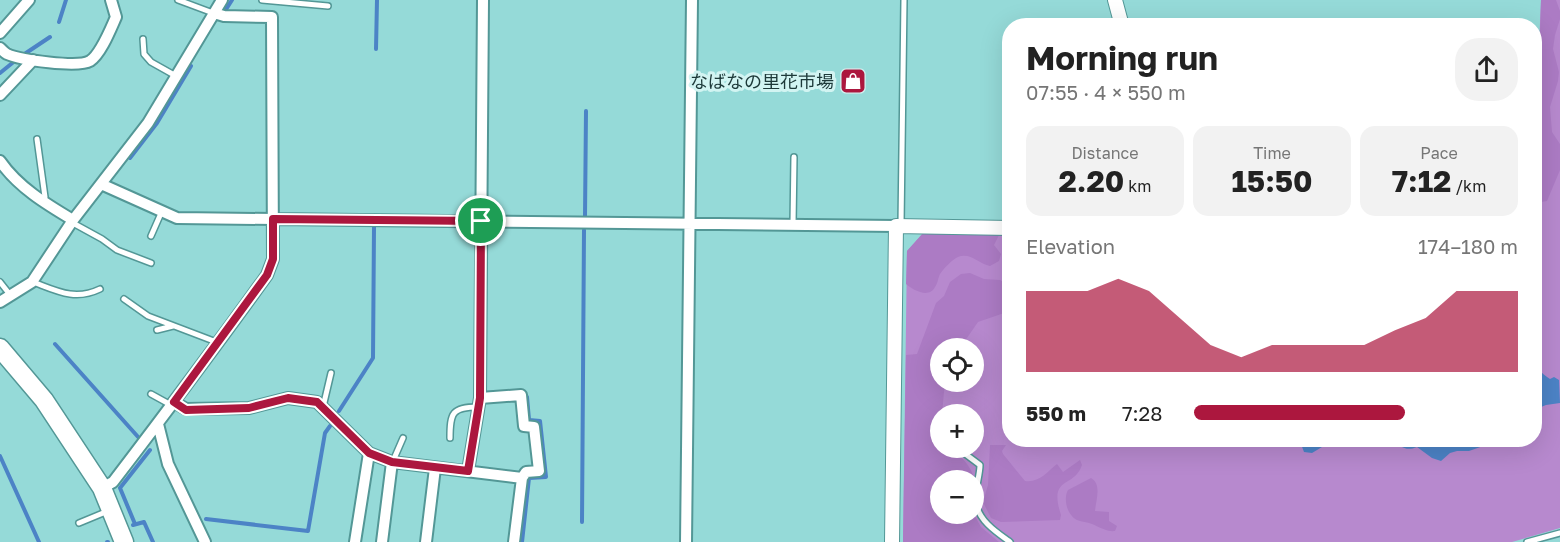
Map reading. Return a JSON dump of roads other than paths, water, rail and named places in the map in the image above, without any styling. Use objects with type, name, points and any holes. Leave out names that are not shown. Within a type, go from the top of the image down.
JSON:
[{"type":"highway","points":[[0,348],[44,400],[102,488],[124,542]]},
{"type":"street","points":[[0,33],[29,0]]},
{"type":"street","points":[[0,48],[7,54],[33,60],[74,64],[91,60],[98,52],[116,17],[111,0]]},
{"type":"street","points":[[0,302],[32,282],[72,221],[148,123],[222,0]]},
{"type":"street","points":[[468,471],[479,402],[483,0]]},
{"type":"street","points":[[686,542],[692,0]]},
{"type":"street","points":[[1115,0],[1120,18]]},
{"type":"street","points":[[102,488],[113,482],[158,424],[219,343],[271,267],[273,219],[272,17],[224,16],[214,13]]},
{"type":"street","points":[[0,95],[33,60]]},
{"type":"street","points":[[0,161],[8,173],[43,202],[72,221]]},
{"type":"street","points":[[101,184],[177,218],[1002,228]]},
{"type":"street","points":[[892,542],[898,226]]},
{"type":"street","points":[[479,402],[520,395],[524,426],[534,427],[539,471],[526,472],[522,478],[514,542]]},
{"type":"street","points":[[173,404],[186,410],[249,408],[288,398],[317,402],[369,453],[392,462],[522,478]]},
{"type":"street","points":[[158,424],[168,465],[205,542]]},
{"type":"street","points":[[355,542],[369,453]]},
{"type":"street","points":[[382,542],[392,462]]},
{"type":"street","points":[[426,542],[435,468]]},
{"type":"lane","points":[[178,0],[214,13]]},
{"type":"lane","points":[[262,0],[328,6]]},
{"type":"lane","points":[[898,226],[904,0]]},
{"type":"lane","points":[[142,39],[144,54],[151,62],[176,76]]},
{"type":"lane","points":[[37,139],[45,198],[43,202]]},
{"type":"lane","points":[[794,157],[794,224]]},
{"type":"lane","points":[[151,236],[162,211]]},
{"type":"lane","points":[[72,221],[117,250],[151,263]]},
{"type":"lane","points":[[0,282],[11,296]]},
{"type":"lane","points":[[32,282],[69,295],[88,295],[100,289]]},
{"type":"lane","points":[[124,299],[148,316],[219,343]]},
{"type":"lane","points":[[157,330],[174,326]]},
{"type":"lane","points":[[323,408],[331,374]]},
{"type":"lane","points":[[151,393],[173,404]]},
{"type":"lane","points":[[450,438],[450,419],[453,413],[460,408],[479,402]]},
{"type":"lane","points":[[392,462],[403,438]]},
{"type":"lane","points":[[971,458],[980,465],[976,502],[983,519],[1010,542]]},
{"type":"lane","points":[[79,523],[111,510]]},
{"type":"lane","points":[[1527,542],[1560,533]]},
{"type":"water","points":[[1542,373],[1550,379],[1554,377],[1559,380],[1560,403],[1542,407]]},
{"type":"water","points":[[1302,447],[1322,447],[1312,453],[1304,452]]},
{"type":"water","points":[[1417,447],[1480,447],[1450,453],[1441,461],[1432,458]]},
{"type":"waterway","points":[[59,22],[66,0]]},
{"type":"waterway","points":[[225,11],[232,0]]},
{"type":"waterway","points":[[376,49],[377,0]]},
{"type":"waterway","points":[[23,55],[50,37]]},
{"type":"waterway","points":[[0,73],[16,60]]},
{"type":"waterway","points":[[130,158],[157,123],[191,66]]},
{"type":"waterway","points":[[585,216],[586,111]]},
{"type":"waterway","points":[[339,411],[373,358],[374,227]]},
{"type":"waterway","points":[[582,522],[584,230]]},
{"type":"waterway","points":[[55,344],[139,438]]},
{"type":"waterway","points":[[522,542],[529,478],[546,477],[540,421],[529,420],[527,397]]},
{"type":"waterway","points":[[206,519],[308,531],[325,433],[330,426]]},
{"type":"waterway","points":[[135,524],[120,488],[150,450]]},
{"type":"waterway","points":[[0,456],[39,542]]},
{"type":"waterway","points":[[133,525],[144,522],[153,542]]},
{"type":"place","name":"なばなの里花市場","points":[[853,81]]}]
